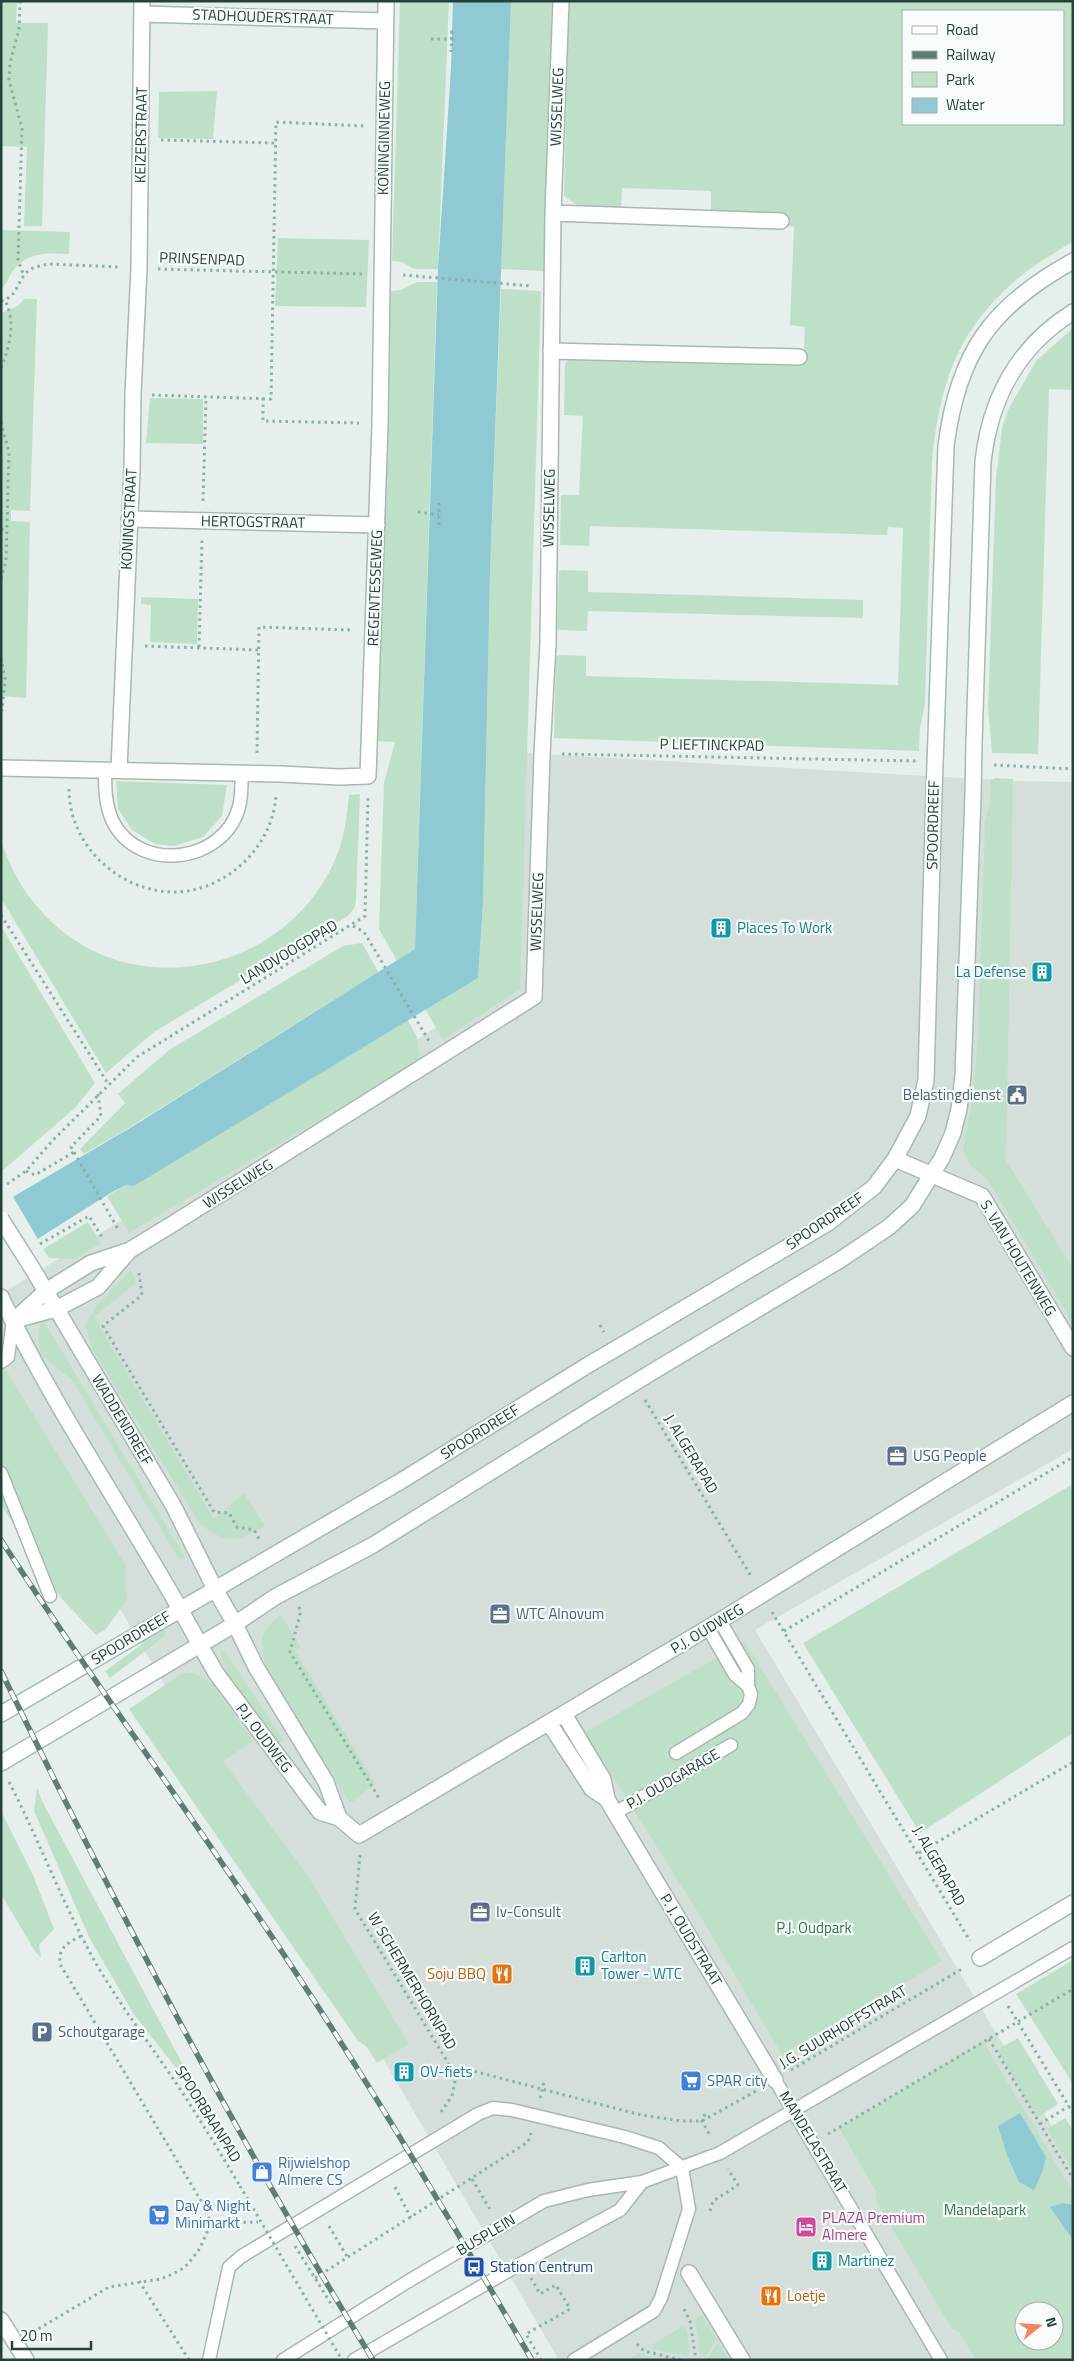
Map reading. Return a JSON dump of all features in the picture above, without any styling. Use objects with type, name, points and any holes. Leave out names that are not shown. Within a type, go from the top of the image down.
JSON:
[{"type":"street","name":"KONINGINNEWEG","points":[[383,274],[383,127],[386,1]]},
{"type":"street","name":"WISSELWEG","points":[[13,1321],[46,1290],[91,1263],[130,1250],[308,1141],[534,998],[542,754],[548,643],[553,213],[561,1]]},
{"type":"street","name":"STADHOUDERSTRAAT","points":[[142,8],[385,21]]},
{"type":"street","name":"KEIZERSTRAAT","points":[[139,268],[142,8]]},
{"type":"street","points":[[553,213],[782,221]]},
{"type":"street","name":"SPOORDREEF","points":[[1,1714],[180,1608],[402,1481],[588,1365],[828,1223],[874,1187],[895,1159],[918,1116],[926,1080],[946,446],[950,413],[957,388],[973,354],[996,317],[1025,290],[1073,261]]},
{"type":"street","name":"KONINGSTRAAT","points":[[112,770],[124,646],[139,268]]},
{"type":"street","name":"REGENTESSEWEG","points":[[368,776],[383,274]]},
{"type":"street","points":[[1,1763],[235,1624],[288,1590],[373,1545],[603,1402],[840,1260],[889,1227],[912,1206],[942,1158],[953,1133],[959,1109],[963,1076],[985,439],[998,398],[1024,354],[1056,322],[1073,312]]},
{"type":"street","points":[[552,351],[799,357]]},
{"type":"street","name":"HERTOGSTRAAT","points":[[128,519],[377,525]]},
{"type":"street","points":[[1,768],[249,773],[339,777],[368,776]]},
{"type":"street","name":"S. VAN HOUTENWEG","points":[[895,1159],[982,1196],[1073,1348]]},
{"type":"street","name":"WADDENDREEF","points":[[1,1219],[46,1290],[174,1505],[215,1589],[235,1624]]},
{"type":"street","name":"WISSELWEG","points":[[13,1321],[56,1309],[98,1287],[130,1250]]},
{"type":"street","points":[[1,1297],[40,1373],[180,1608],[200,1645]]},
{"type":"street","name":"P.J. OUDWEG","points":[[200,1645],[216,1673],[320,1812],[338,1818],[359,1835],[391,1818],[714,1625],[1073,1403]]},
{"type":"street","name":"P.J. OUDWEG","points":[[235,1624],[256,1667],[326,1782],[338,1818]]},
{"type":"street","name":"P. J. OUDSTRAAT","points":[[564,1714],[603,1779],[607,1799],[615,1813],[775,2080]]},
{"type":"street","name":"P. J. OUDSTRAAT","points":[[549,1723],[592,1789],[607,1799]]},
{"type":"street","points":[[980,1958],[1073,1903]]},
{"type":"street","points":[[690,2273],[742,2360]]},
{"type":"street","points":[[1,2320],[26,2360]]},
{"type":"lane","points":[[112,770],[105,802],[114,823],[128,841],[148,852],[170,857],[193,854],[213,844],[229,828],[239,807],[249,773]]},
{"type":"lane","points":[[1,1362],[8,1357],[13,1321]]},
{"type":"lane","points":[[1,1473],[50,1596]]},
{"type":"lane","name":"P.J. OUDGARAGE","points":[[676,1753],[742,1714],[749,1704],[751,1694],[748,1686],[735,1676],[714,1625]]},
{"type":"lane","name":"P.J. OUDGARAGE","points":[[615,1813],[731,1745]]},
{"type":"lane","name":"BUSPLEIN","points":[[283,2360],[342,2322],[544,2201],[588,2190],[642,2182],[720,2153],[1073,1948]]},
{"type":"lane","name":"MANDELASTRAAT","points":[[775,2080],[941,2360]]},
{"type":"lane","points":[[209,2360],[229,2267],[248,2252],[285,2229],[478,2114],[493,2108],[535,2115],[625,2136],[659,2148],[682,2168],[689,2209],[661,2298],[654,2311],[574,2360]]},
{"type":"lane","points":[[354,2360],[522,2263],[620,2210],[642,2182]]},
{"type":"path","points":[[20,1],[19,29],[10,62],[9,80],[22,129],[18,260],[24,276]]},
{"type":"path","points":[[431,39],[438,39],[445,39],[452,39],[452,29],[452,37],[452,44],[451,52]]},
{"type":"path","points":[[133,394],[271,399],[276,122],[383,127]]},
{"type":"path","points":[[140,140],[276,143]]},
{"type":"path","name":"PRINSENPAD","points":[[3,301],[15,292],[24,276],[30,270],[48,264],[272,273],[383,274],[552,287]]},
{"type":"path","points":[[1,368],[11,335],[10,314],[3,301]]},
{"type":"path","points":[[263,398],[263,421],[380,424]]},
{"type":"path","points":[[1,422],[9,453],[6,560],[1,579]]},
{"type":"path","points":[[439,503],[439,525]]},
{"type":"path","points":[[418,512],[439,515]]},
{"type":"path","points":[[1,529],[7,530]]},
{"type":"path","points":[[249,773],[259,650],[259,627],[373,630]]},
{"type":"path","points":[[124,646],[259,650]]},
{"type":"path","points":[[1,658],[5,679],[4,702],[1,710]]},
{"type":"path","name":"P LIEFTINCKPAD","points":[[542,754],[882,759]]},
{"type":"path","points":[[1044,768],[1073,769]]},
{"type":"path","name":"LANDVOOGDPAD","points":[[6,1184],[26,1171],[98,1094],[136,1057],[353,926],[365,916],[368,776]]},
{"type":"path","points":[[1,915],[109,1085]]},
{"type":"path","points":[[353,926],[364,932],[423,1030]]},
{"type":"path","points":[[98,1094],[101,1116],[71,1147],[115,1224]]},
{"type":"path","points":[[26,1171],[35,1174],[74,1152]]},
{"type":"path","points":[[40,1245],[89,1216],[99,1233]]},
{"type":"path","points":[[130,1250],[139,1273],[142,1296],[103,1326],[214,1512],[228,1512],[237,1527],[254,1530],[270,1558]]},
{"type":"path","points":[[600,1325],[605,1334]]},
{"type":"path","name":"J. ALGERAPAD","points":[[641,1393],[762,1595]]},
{"type":"path","name":"J. ALGERAPAD","points":[[980,1958],[919,1853],[784,1631],[1073,1457]]},
{"type":"path","points":[[288,1590],[301,1610],[290,1652],[391,1818]]},
{"type":"path","points":[[919,1853],[1073,1762]]},
{"type":"path","name":"SPOORBAANPAD","points":[[15,1794],[34,1831],[81,1936],[119,2001],[178,2086],[240,2186],[342,2360]]},
{"type":"path","name":"W SCHERMERHORNPAD","points":[[359,1835],[360,1850],[355,1909],[456,2076]]},
{"type":"path","points":[[15,2342],[109,2287],[161,2278],[179,2271],[188,2264],[200,2248],[211,2223],[204,2206],[60,1964],[59,1956],[62,1947],[81,1936]]},
{"type":"path","name":"J.G. SUURHOFFSTRAAT","points":[[456,2076],[473,2071],[641,2115],[682,2121],[702,2120],[775,2080],[980,1958]]},
{"type":"path","points":[[814,2143],[1073,1989]]},
{"type":"path","points":[[999,1992],[1073,2113]]},
{"type":"path","points":[[989,2039],[1073,2179]]},
{"type":"path","points":[[436,2116],[447,2106],[456,2076]]},
{"type":"path","points":[[315,2278],[528,2142],[544,2082]]},
{"type":"path","points":[[1066,2101],[1073,2103]]},
{"type":"path","points":[[1040,2124],[1069,2106]]},
{"type":"path","points":[[325,2220],[348,2258]]},
{"type":"path","points":[[285,2229],[342,2322]]},
{"type":"path","points":[[139,2281],[188,2360]]},
{"type":"path","points":[[680,2302],[690,2321],[696,2360]]},
{"type":"path","points":[[637,2344],[644,2351],[681,2360]]},
{"type":"shaded area","points":[[508,752],[1013,781],[1073,782],[1073,1449],[755,1630],[1073,2162],[1073,2360],[559,2360],[1,1405],[1,1294],[496,991]]},
{"type":"green space","points":[[1,1],[17,1],[16,23],[48,23],[42,226],[24,226],[27,147],[1,146]]},
{"type":"green space","points":[[400,1],[449,1],[438,269],[414,269],[402,262],[392,261]]},
{"type":"green space","points":[[511,1],[552,1],[544,271],[501,269]]},
{"type":"green space","points":[[569,1],[1073,1],[1073,241],[1036,264],[1016,280],[995,300],[979,320],[965,340],[954,362],[940,408],[932,461],[925,704],[920,728],[919,751],[554,738],[556,656],[560,655],[586,656],[586,676],[898,685],[903,528],[888,527],[887,535],[590,526],[589,546],[560,545],[561,495],[579,495],[583,416],[564,415],[565,363],[569,360],[803,366],[805,327],[790,325],[794,227],[787,225],[788,214],[711,211],[711,191],[622,188],[621,208],[580,207],[564,196]]},
{"type":"green space","points":[[217,91],[213,139],[158,138],[159,92]]},
{"type":"green space","points":[[1,230],[70,232],[69,254],[45,254],[30,257],[18,265],[1,289]]},
{"type":"green space","points":[[278,238],[369,240],[366,307],[275,306]]},
{"type":"green space","points":[[417,282],[437,282],[415,949],[397,961],[379,929],[384,783],[395,742],[377,741],[391,291],[401,290]]},
{"type":"green space","points":[[501,289],[541,291],[520,989],[443,1040],[425,1009],[478,978],[483,903],[490,572]]},
{"type":"green space","points":[[24,299],[37,299],[30,511],[11,510],[11,521],[30,522],[26,698],[1,696],[1,313],[18,306]]},
{"type":"green space","points":[[1073,328],[1073,390],[1049,389],[1038,754],[992,753],[988,707],[996,478],[1002,428],[1008,410],[1036,361]]},
{"type":"green space","points":[[150,398],[203,399],[203,444],[146,443]]},
{"type":"green space","points":[[559,571],[588,571],[588,592],[863,600],[863,618],[588,611],[587,631],[560,630],[557,629]]},
{"type":"green space","points":[[141,597],[198,599],[197,644],[150,642],[151,605],[141,604]]},
{"type":"green space","points":[[995,778],[1013,779],[1006,1160],[1073,1269],[1073,1323],[988,1180],[970,1165],[963,1149],[973,1095],[978,1034],[985,823],[990,800],[991,780]]},
{"type":"green space","points":[[116,781],[227,785],[222,816],[203,837],[174,846],[155,844],[132,830],[118,809]]},
{"type":"green space","points":[[360,794],[356,899],[355,907],[348,916],[154,1032],[106,1073],[1,898],[1,842],[13,870],[28,895],[41,911],[77,942],[118,961],[162,968],[206,964],[248,949],[286,925],[317,892],[339,850],[349,795]]},
{"type":"green space","points":[[1,926],[95,1083],[76,1107],[1,1172]]},
{"type":"green space","points":[[362,943],[379,973],[84,1154],[80,1149],[125,1103],[118,1094],[169,1050],[343,946]]},
{"type":"green space","points":[[407,1019],[417,1037],[420,1060],[129,1233],[107,1196],[126,1185],[134,1186]]},
{"type":"green space","points":[[88,1222],[101,1243],[75,1259],[49,1258],[43,1249]]},
{"type":"green space","points":[[131,1270],[136,1283],[94,1317],[214,1519],[244,1493],[265,1526],[247,1535],[232,1539],[225,1538],[209,1531],[200,1524],[92,1349],[85,1325],[96,1306]]},
{"type":"green space","points":[[44,1321],[185,1557],[179,1559],[72,1380],[42,1356],[38,1340],[40,1326]]},
{"type":"green space","points":[[1,1362],[125,1564],[127,1600],[105,1630],[96,1635],[61,1598],[1,1505]]},
{"type":"green space","points":[[1073,1484],[1073,1733],[920,1833],[803,1643]]},
{"type":"green space","points":[[281,1615],[301,1647],[295,1650],[375,1784],[351,1803],[340,1789],[265,1664],[262,1648],[263,1636],[269,1625]]},
{"type":"green space","points":[[165,1628],[165,1636],[110,1678],[105,1671]]},
{"type":"green space","name":"P.J. Oudpark","points":[[745,1642],[942,1961],[782,2055],[699,1914],[585,1732]]},
{"type":"green space","points":[[219,1648],[226,1653],[284,1741],[278,1743],[227,1672]]},
{"type":"green space","points":[[183,1673],[195,1673],[212,1683],[253,1741],[223,1761],[308,1876],[409,2044],[377,2063],[366,2046],[358,2041],[129,1709]]},
{"type":"green space","points":[[37,1787],[42,1801],[214,2123],[213,2127],[180,2073],[133,2013],[89,1937],[34,1811]]},
{"type":"green space","points":[[1,1811],[33,1875],[54,1929],[39,1945],[41,1957],[36,1953],[1,1894]]},
{"type":"green space","points":[[1073,1960],[1073,2084],[1016,1994]]},
{"type":"green space","points":[[1018,2038],[1058,2104],[1037,2118],[997,2050]]},
{"type":"green space","name":"Mandelapark","points":[[983,2041],[1073,2192],[1073,2360],[976,2360],[959,2332],[952,2329],[876,2201],[877,2193],[839,2128]]},
{"type":"green space","points":[[1065,2118],[1073,2130],[1073,2172],[1047,2129]]},
{"type":"green space","points":[[699,2316],[703,2317],[717,2339],[705,2358],[700,2355],[695,2321]]},
{"type":"green space","points":[[683,2326],[687,2330],[689,2354],[687,2356],[652,2349],[653,2344]]},
{"type":"green space","points":[[717,2343],[720,2344],[729,2360],[706,2360]]},
{"type":"green space","points":[[639,2353],[658,2360],[627,2360]]},
{"type":"water","points":[[453,1],[511,1],[490,572],[483,903],[478,978],[134,1186],[126,1185],[112,1192],[1,1262],[1,1204],[135,1125],[415,949],[438,269],[451,68]]},
{"type":"water","points":[[1020,2113],[1046,2157],[1042,2173],[1034,2190],[1019,2182],[1007,2155],[998,2126]]},
{"type":"water","points":[[1063,2203],[1073,2205],[1073,2240],[1050,2207]]},
{"type":"pier","points":[[12,1195],[39,1241],[1,1265],[1,1202]]},
{"type":"railway","points":[[1,1540],[73,1648],[258,1916],[325,2018],[416,2163],[532,2360]]},
{"type":"railway","points":[[1,1671],[88,1846],[178,2020],[273,2191],[373,2360]]},
{"type":"place","name":"Places To Work","points":[[721,928]]},
{"type":"place","name":"La Defense","points":[[1042,972]]},
{"type":"place","name":"Belastingdienst","points":[[1017,1095]]},
{"type":"place","name":"USG People","points":[[897,1456]]},
{"type":"place","name":"WTC Alnovum","points":[[500,1614]]},
{"type":"place","name":"Iv-Consult","points":[[480,1912]]},
{"type":"place","name":"Carlton Tower - WTC","points":[[585,1966]]},
{"type":"place","name":"Soju BBQ","points":[[502,1974]]},
{"type":"place","name":"Schoutgarage","points":[[42,2032]]},
{"type":"place","name":"OV-fiets","points":[[404,2072]]},
{"type":"place","name":"SPAR city","points":[[691,2081]]},
{"type":"place","name":"Rijwielshop Almere CS","points":[[262,2172]]},
{"type":"place","name":"Day & Night Minimarkt","points":[[159,2215]]},
{"type":"place","name":"PLAZA Premium Almere","points":[[806,2227]]},
{"type":"place","name":"Martinez","points":[[822,2261]]},
{"type":"place","name":"Station Centrum","points":[[474,2267]]},
{"type":"place","name":"Loetje","points":[[771,2296]]}]
